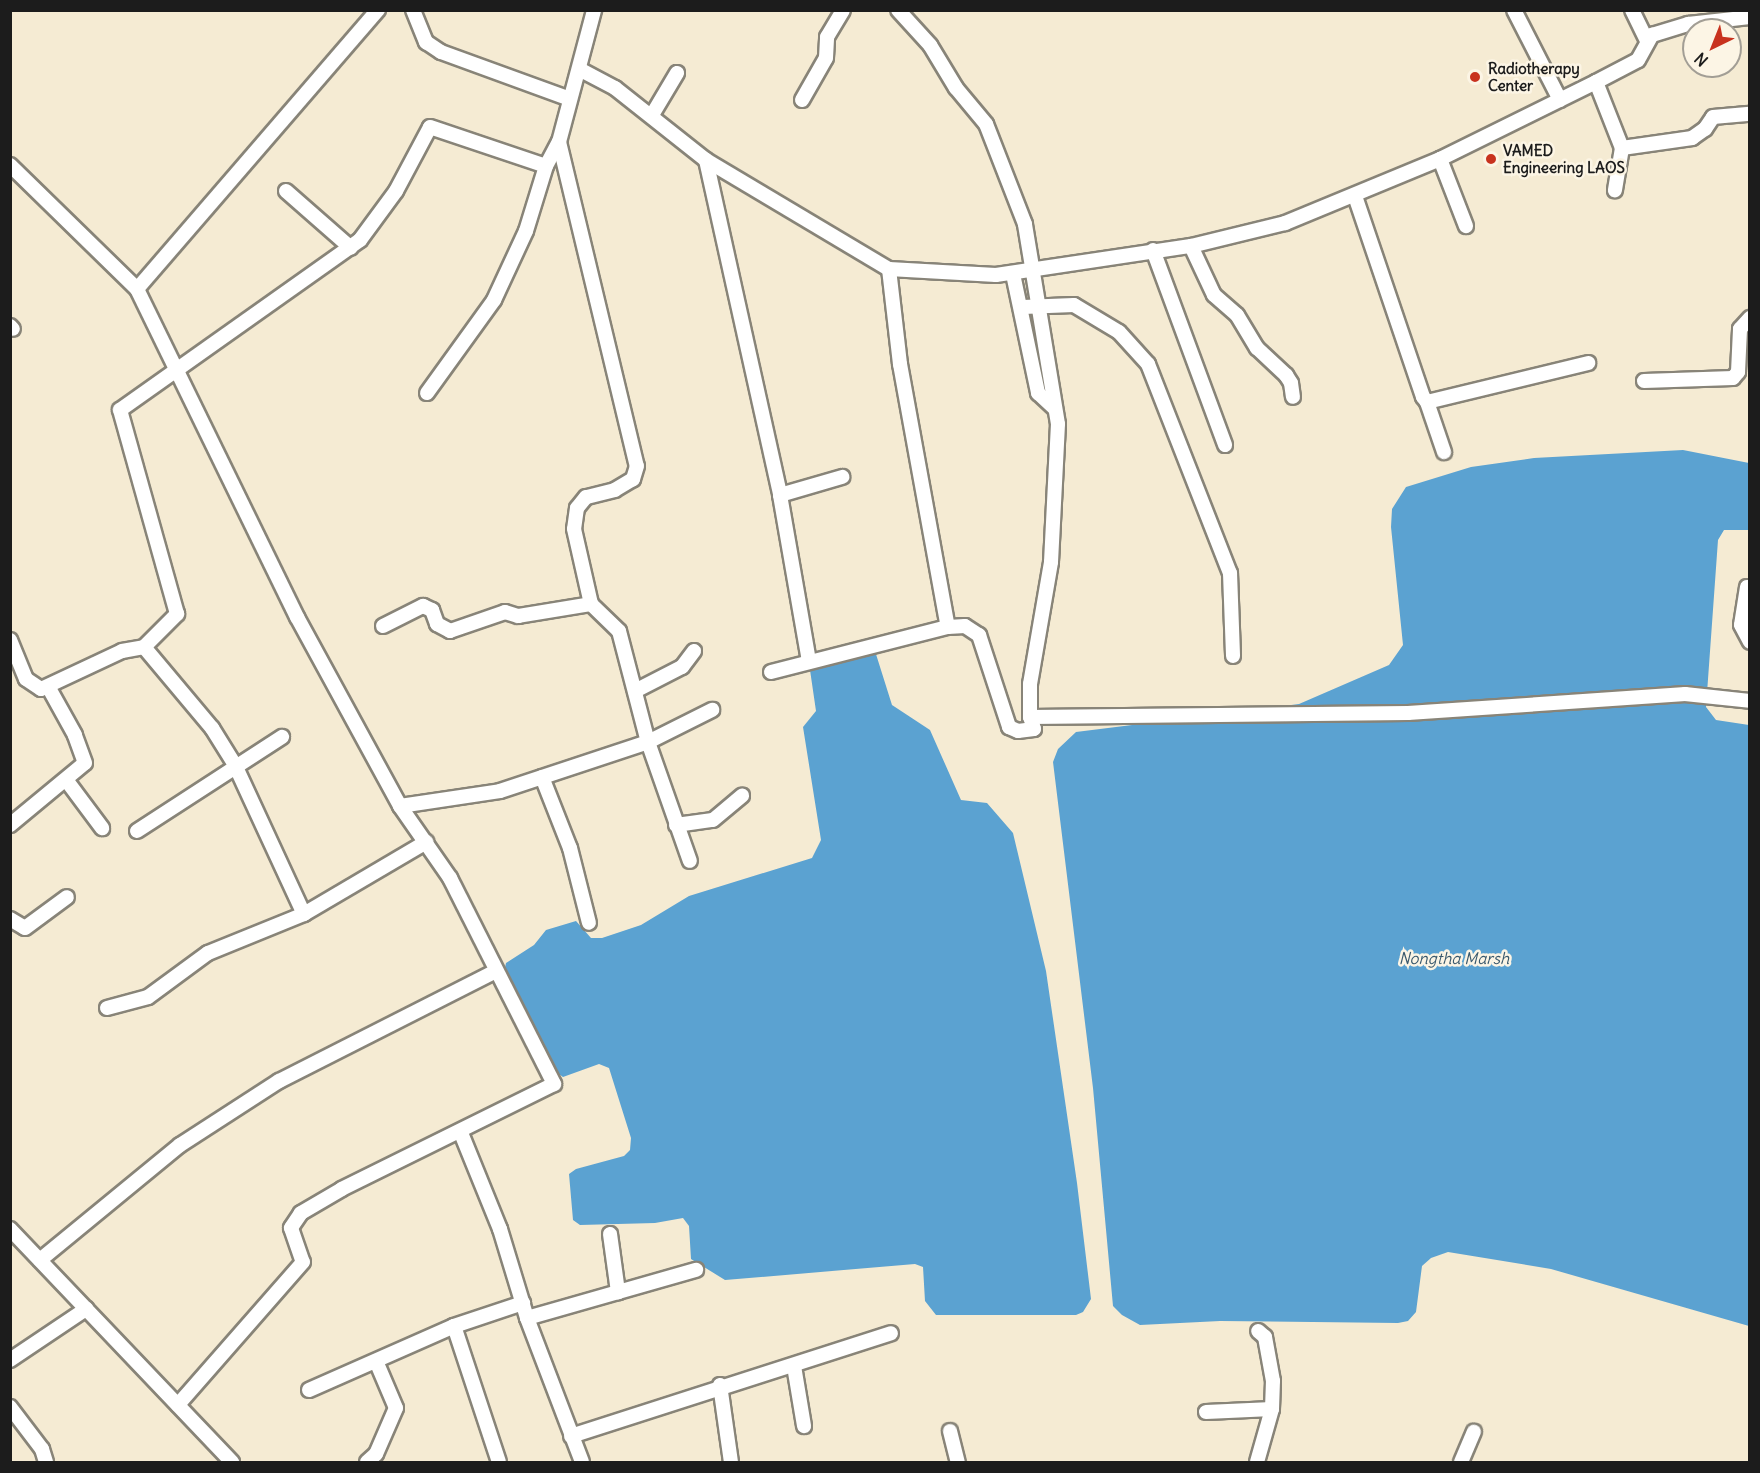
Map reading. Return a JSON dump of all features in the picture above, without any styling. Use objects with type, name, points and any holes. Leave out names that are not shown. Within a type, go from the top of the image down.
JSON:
[{"type":"street","points":[[137,289],[378,10]]},
{"type":"street","points":[[413,10],[426,42],[441,52],[570,99]]},
{"type":"street","points":[[427,393],[494,300],[526,231],[546,166],[559,142],[594,10]]},
{"type":"street","points":[[802,100],[826,58],[827,37],[843,10]]},
{"type":"street","points":[[771,672],[948,627],[965,627],[979,635],[1009,727],[1018,731],[1034,729],[1030,717],[1030,684],[1052,562],[1058,433],[1025,224],[993,137],[930,45],[898,10]]},
{"type":"street","points":[[1514,10],[1560,100]]},
{"type":"street","points":[[579,69],[615,88],[706,160],[889,269],[1013,273],[1191,246],[1285,223],[1355,196],[1440,159],[1638,60],[1645,53],[1646,39],[1632,10]]},
{"type":"street","points":[[1646,39],[1688,24],[1749,17]]},
{"type":"street","points":[[652,115],[677,73]]},
{"type":"street","points":[[1596,82],[1622,148],[1615,190]]},
{"type":"street","points":[[1622,148],[1692,138],[1702,132],[1713,117],[1749,114]]},
{"type":"street","points":[[10,640],[32,687],[49,688],[122,651],[144,647],[177,614],[120,410],[351,248],[396,191],[430,127],[546,166]]},
{"type":"street","points":[[559,142],[637,466],[633,479],[615,490],[586,497],[577,508],[574,529],[591,604],[619,631],[648,742],[690,861]]},
{"type":"street","points":[[1440,159],[1466,226]]},
{"type":"street","points":[[706,160],[780,495],[809,662]]},
{"type":"street","points":[[10,165],[137,289],[175,372],[297,617],[400,806],[450,878],[554,1086],[342,1189],[300,1214],[291,1228],[303,1262],[178,1405]]},
{"type":"street","points":[[286,191],[351,248]]},
{"type":"street","points":[[1355,196],[1444,452]]},
{"type":"street","points":[[1191,246],[1214,295],[1237,315],[1257,348],[1286,375],[1291,383],[1293,397]]},
{"type":"street","points":[[1154,250],[1226,445]]},
{"type":"street","points":[[889,269],[900,364],[948,627]]},
{"type":"street","points":[[1013,273],[1023,307],[1038,393],[1054,408]]},
{"type":"street","points":[[1023,307],[1039,304],[1074,305],[1119,332],[1148,364],[1230,573],[1233,656]]},
{"type":"street","points":[[1644,381],[1733,378],[1738,372],[1740,329],[1749,318]]},
{"type":"street","points":[[1427,402],[1588,363]]},
{"type":"street","points":[[780,495],[842,477]]},
{"type":"street","points":[[1747,587],[1745,626],[1749,642]]},
{"type":"street","points":[[383,626],[423,606],[432,610],[437,624],[450,631],[505,612],[518,616],[591,604]]},
{"type":"street","points":[[144,647],[203,717],[236,765],[304,914]]},
{"type":"street","points":[[635,690],[682,667],[694,651]]},
{"type":"street","points":[[10,825],[67,781],[85,762],[75,735],[49,688]]},
{"type":"street","points":[[1030,717],[1408,713],[1685,694],[1749,701]]},
{"type":"street","points":[[400,806],[500,790],[648,742],[712,710]]},
{"type":"street","points":[[137,831],[282,737]]},
{"type":"street","points":[[542,777],[570,848],[589,924]]},
{"type":"street","points":[[67,781],[102,828]]},
{"type":"street","points":[[676,825],[713,820],[742,796]]},
{"type":"street","points":[[107,1008],[148,997],[208,953],[304,914],[426,842]]},
{"type":"street","points":[[10,919],[25,928],[67,897]]},
{"type":"street","points":[[40,1260],[180,1145],[279,1081],[496,971]]},
{"type":"street","points":[[461,1133],[500,1229],[527,1318],[582,1462]]},
{"type":"street","points":[[10,1229],[232,1462]]},
{"type":"street","points":[[610,1234],[618,1292]]},
{"type":"street","points":[[527,1318],[696,1270]]},
{"type":"street","points":[[309,1390],[454,1326],[523,1303]]},
{"type":"street","points":[[10,1360],[86,1309]]},
{"type":"street","points":[[454,1326],[499,1462]]},
{"type":"street","points":[[1257,1462],[1272,1409],[1268,1350],[1265,1337],[1258,1331]]},
{"type":"street","points":[[572,1436],[720,1385],[794,1365],[891,1333]]},
{"type":"street","points":[[367,1462],[376,1454],[396,1408],[376,1361]]},
{"type":"street","points":[[794,1365],[804,1426]]},
{"type":"street","points":[[720,1385],[731,1462]]},
{"type":"street","points":[[10,1407],[42,1449],[46,1462]]},
{"type":"street","points":[[1206,1412],[1272,1409]]},
{"type":"street","points":[[950,1431],[958,1462]]},
{"type":"street","points":[[1461,1462],[1474,1432]]},
{"type":"water","name":"Nongtha Marsh","points":[[1683,450],[1749,463],[1749,530],[1724,530],[1718,540],[1706,707],[1716,720],[1749,725],[1749,1326],[1551,1269],[1448,1252],[1431,1258],[1422,1266],[1416,1312],[1408,1321],[1398,1323],[1220,1321],[1140,1325],[1122,1315],[1113,1306],[1093,1088],[1053,762],[1058,749],[1076,732],[1299,704],[1389,665],[1403,645],[1391,527],[1392,509],[1406,487],[1471,467],[1534,458]]},
{"type":"water","points":[[875,651],[892,705],[930,730],[961,800],[987,803],[1013,833],[1046,971],[1077,1183],[1091,1299],[1083,1312],[1076,1315],[936,1315],[925,1301],[923,1267],[915,1264],[725,1280],[691,1259],[689,1226],[683,1218],[655,1223],[580,1225],[573,1220],[569,1174],[576,1169],[624,1156],[630,1150],[631,1138],[609,1068],[599,1064],[563,1077],[556,1072],[504,972],[506,963],[534,945],[546,930],[576,921],[591,938],[602,938],[641,925],[689,896],[812,858],[821,840],[803,727],[816,711],[810,670],[814,666]]},
{"type":"place","name":"Radiotherapy Center","points":[[1475,77]]},
{"type":"place","name":"VAMED Engineering LAOS","points":[[1491,159]]}]
